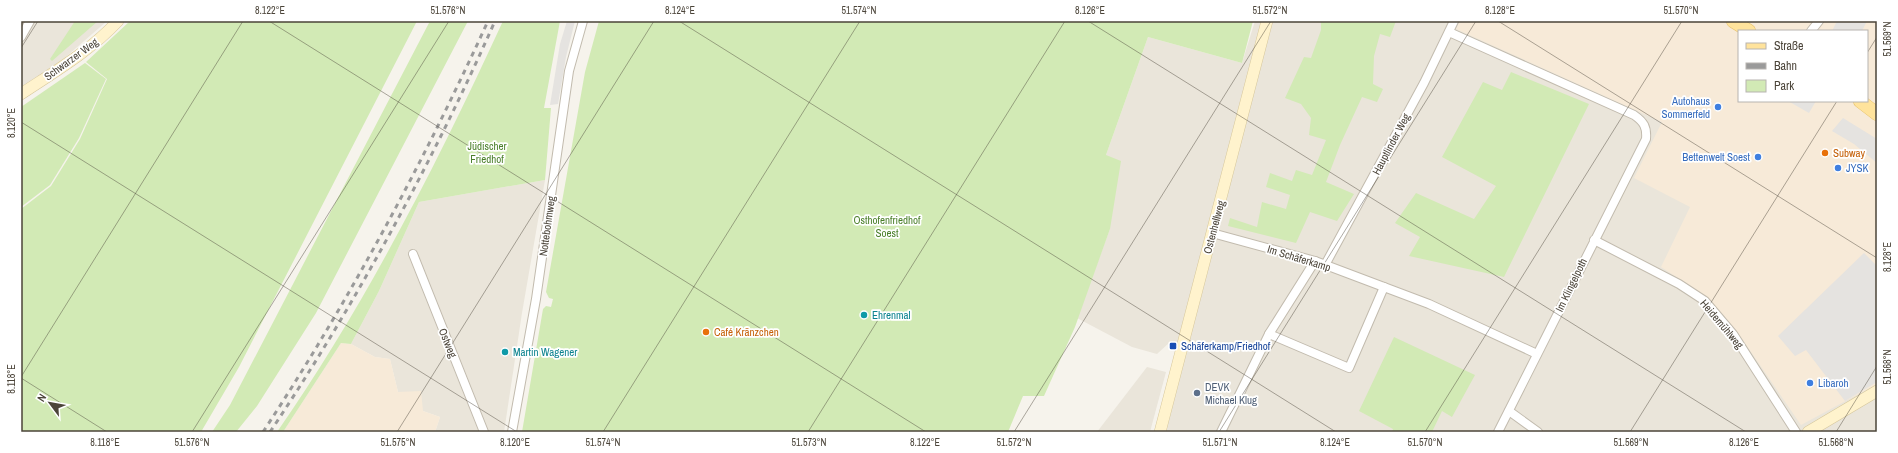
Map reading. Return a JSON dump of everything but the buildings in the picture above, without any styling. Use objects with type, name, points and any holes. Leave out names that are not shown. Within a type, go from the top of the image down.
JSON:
[{"type":"main road","points":[[1734,21],[1748,30]]},
{"type":"main road","points":[[1861,102],[1877,114]]},
{"type":"street","points":[[21,38],[30,21]]},
{"type":"street","name":"Schwarzer Weg","points":[[21,94],[73,59],[118,21]]},
{"type":"street","name":"Nottebohmweg","points":[[512,432],[534,307],[568,71],[583,21]]},
{"type":"street","name":"Ostenhellweg","points":[[1160,432],[1267,21]]},
{"type":"street","name":"Hauptlinder Weg","points":[[1325,265],[1454,21]]},
{"type":"street","points":[[1812,30],[1820,21]]},
{"type":"street","name":"Im Klingelpoth","points":[[1449,32],[1634,115],[1643,122],[1647,129],[1646,139],[1498,432]]},
{"type":"street","name":"Im Schäferkamp","points":[[1212,233],[1315,261],[1429,304],[1537,354]]},
{"type":"street","name":"Heidemühlweg","points":[[1594,240],[1679,284],[1705,301],[1733,334],[1796,432]]},
{"type":"street","name":"Ostweg","points":[[413,254],[484,432]]},
{"type":"street","points":[[1221,432],[1269,334],[1315,261]]},
{"type":"street","points":[[1269,334],[1349,368],[1384,287]]},
{"type":"street","points":[[1808,432],[1877,391]]},
{"type":"street","points":[[1509,411],[1538,432]]},
{"type":"shaded area","points":[[21,21],[107,21],[21,96]]},
{"type":"shaded area","points":[[567,21],[575,21],[566,57],[558,104],[550,105],[560,44]]},
{"type":"shaded area","points":[[1255,21],[1877,21],[1877,432],[1160,432],[1181,349],[1170,342],[1157,354],[1132,347],[1077,318],[1110,229],[1106,155],[1148,37],[1242,63]]},
{"type":"shaded area","points":[[1460,21],[1877,21],[1877,384],[1801,425],[1738,333],[1707,297],[1661,267],[1690,207],[1634,178],[1662,122],[1456,29]]},
{"type":"shaded area","points":[[1837,21],[1867,21],[1862,30],[1832,30]]},
{"type":"shaded area","points":[[1790,102],[1815,102],[1809,113]]},
{"type":"shaded area","points":[[1843,118],[1877,139],[1877,163],[1854,144],[1832,131]]},
{"type":"shaded area","points":[[545,180],[522,313],[504,432],[435,432],[440,417],[423,411],[398,392],[390,359],[375,357],[351,344],[379,291],[419,202]]},
{"type":"shaded area","points":[[1864,253],[1877,266],[1877,382],[1845,401],[1806,350],[1795,356],[1778,336]]},
{"type":"shaded area","points":[[341,343],[351,344],[375,357],[390,359],[398,392],[421,391],[423,411],[440,417],[435,432],[283,432]]},
{"type":"shaded area","points":[[1147,367],[1166,372],[1150,432],[1097,432]]},
{"type":"green space","points":[[75,21],[98,21],[52,61],[50,59]]},
{"type":"green space","points":[[130,21],[417,21],[239,367],[201,432],[21,432],[21,209],[51,186],[80,139],[107,79],[86,62]]},
{"type":"green space","points":[[430,21],[468,21],[316,313],[257,406],[236,432],[212,432],[230,405]]},
{"type":"green space","name":"Jüdischer Friedhof","points":[[503,21],[560,21],[544,108],[551,108],[545,180],[419,202],[379,291],[351,344],[341,343],[283,432],[277,432],[341,334],[399,231],[453,127]]},
{"type":"green space","name":"Osthofenfriedhof Soest","points":[[599,21],[1253,21],[1242,63],[1148,37],[1106,155],[1121,161],[1110,229],[1075,327],[1044,396],[1023,396],[1008,432],[522,432],[543,309],[546,306],[551,307],[553,299],[549,298],[546,292],[585,72]]},
{"type":"green space","points":[[1321,21],[1396,21],[1390,37],[1380,34],[1374,56],[1373,84],[1383,89],[1377,102],[1362,97],[1340,145],[1326,182],[1354,194],[1337,221],[1310,212],[1296,243],[1228,226],[1230,218],[1257,227],[1262,202],[1286,209],[1290,195],[1266,187],[1270,173],[1292,181],[1296,170],[1312,175],[1326,140],[1309,135],[1311,118],[1301,104],[1285,98],[1304,57],[1311,58],[1321,30]]},
{"type":"green space","points":[[85,63],[106,79],[79,138],[50,185],[21,207],[21,107]]},
{"type":"green space","points":[[1511,72],[1589,104],[1504,277],[1409,256],[1420,237],[1395,223],[1416,193],[1474,219],[1496,186],[1442,157],[1483,82],[1502,90]]},
{"type":"green space","points":[[1394,337],[1475,375],[1452,417],[1442,411],[1432,432],[1392,432],[1393,429],[1359,411]]},
{"type":"railway","points":[[263,432],[295,383],[355,282],[383,231],[438,127],[488,21]]},
{"type":"railway","points":[[270,432],[302,384],[391,231],[446,126],[495,21]]},
{"type":"place","name":"Autohaus Sommerfeld","points":[[1718,107]]},
{"type":"place","name":"Subway","points":[[1825,153]]},
{"type":"place","name":"Bettenwelt Soest","points":[[1758,157]]},
{"type":"place","name":"JYSK","points":[[1838,168]]},
{"type":"place","name":"Ehrenmal","points":[[864,315]]},
{"type":"place","name":"Café Kränzchen","points":[[706,332]]},
{"type":"place","name":"Schäferkamp/Friedhof","points":[[1173,346]]},
{"type":"place","name":"Martin Wagener","points":[[505,352]]},
{"type":"place","name":"Libaroh","points":[[1810,383]]},
{"type":"place","name":"DEVK Michael Klug","points":[[1197,393]]}]
